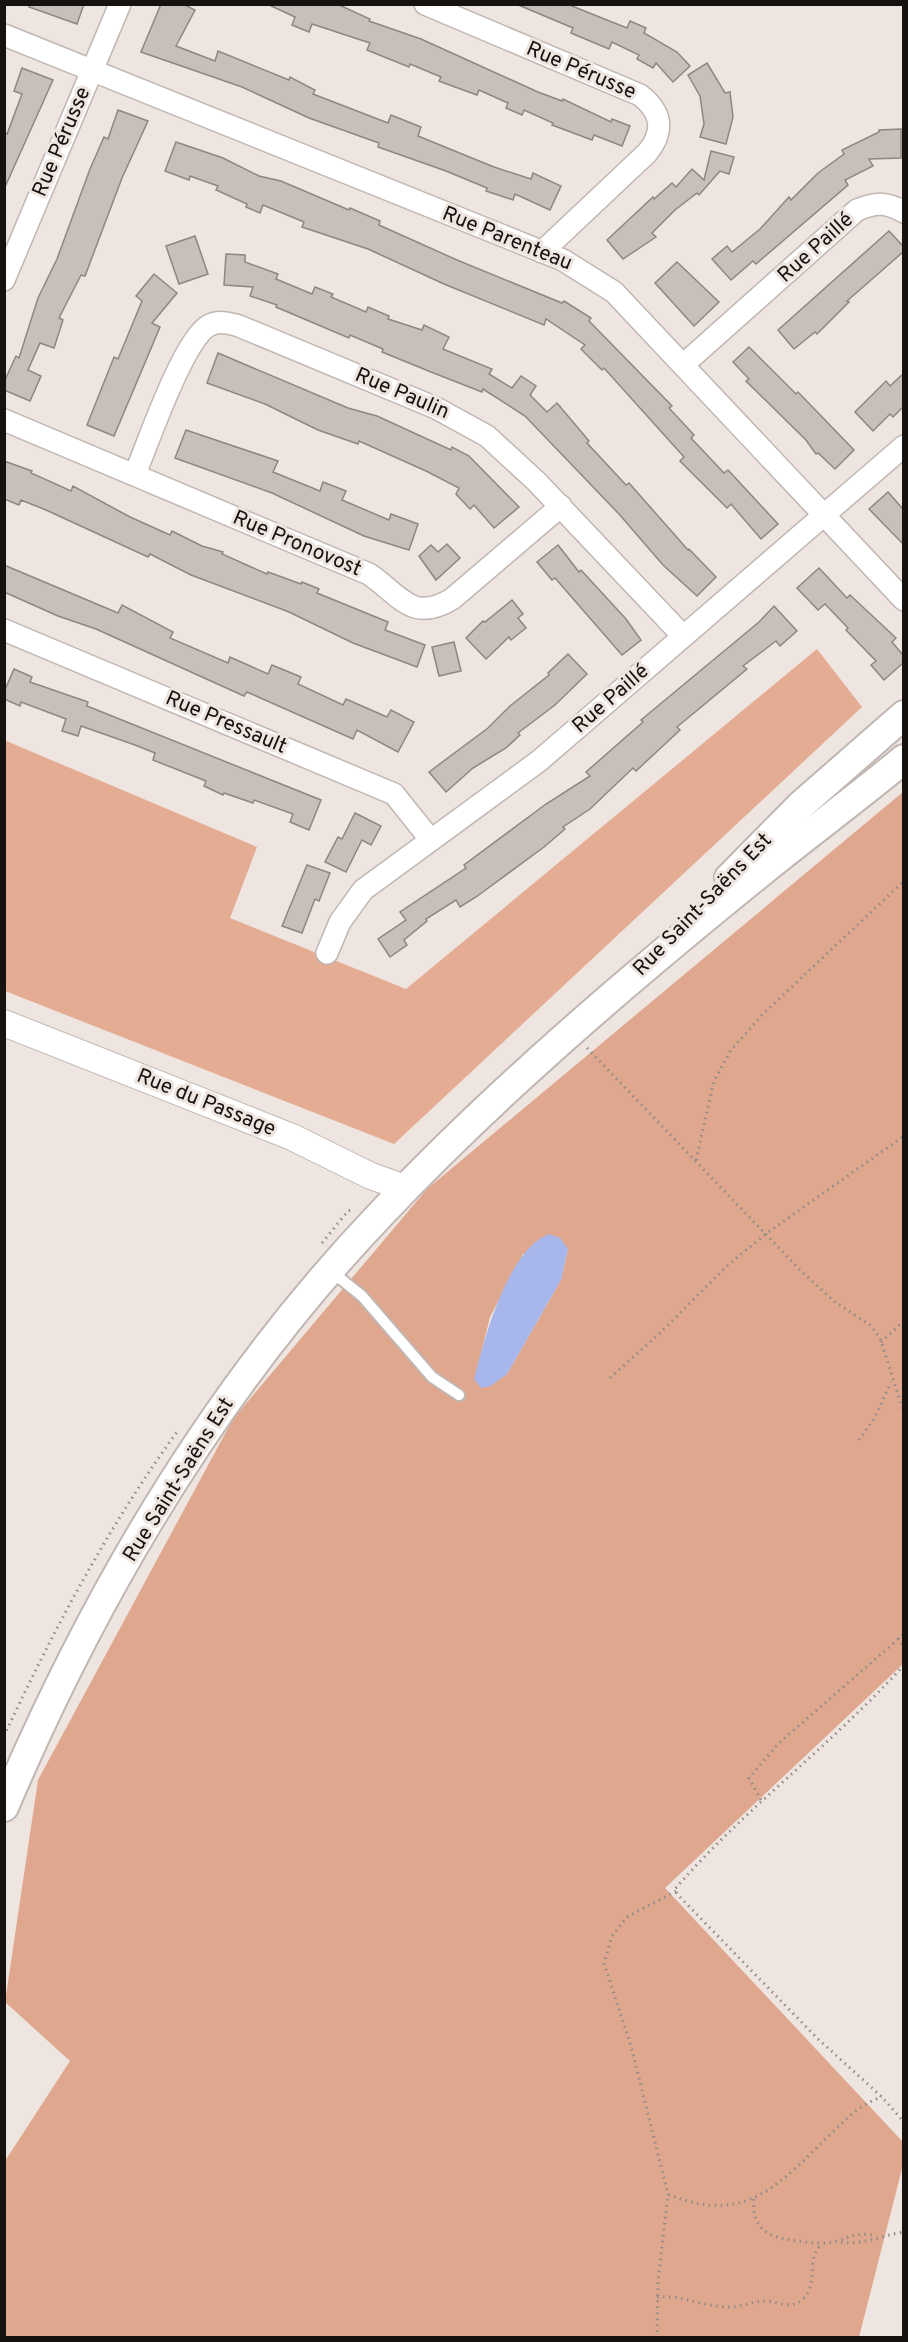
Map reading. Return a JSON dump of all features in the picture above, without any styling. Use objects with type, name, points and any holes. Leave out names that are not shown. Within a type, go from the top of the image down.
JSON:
[{"type":"main road","name":"Rue Saint-Saëns Est","points":[[630,981],[801,805],[903,715]]},
{"type":"main road","name":"Rue Saint-Saëns Est","points":[[4,1807],[47,1712],[101,1607],[151,1519],[233,1394],[331,1271],[405,1188],[571,1031],[903,759]]},
{"type":"street","name":"Rue Pérusse","points":[[4,280],[120,4]]},
{"type":"street","name":"Rue Pérusse","points":[[425,4],[640,95],[652,104],[658,116],[660,130],[656,142],[647,153],[542,252]]},
{"type":"street","name":"Rue Parenteau","points":[[4,35],[580,268],[614,292],[903,600]]},
{"type":"street","name":"Rue Paillé","points":[[683,365],[857,210],[873,203],[889,204],[903,212]]},
{"type":"street","name":"Rue Paulin","points":[[135,474],[190,344],[210,324],[225,322],[459,419],[487,436],[513,457],[683,636]]},
{"type":"street","name":"Rue Pronovost","points":[[4,420],[369,574],[406,603],[420,610],[435,609],[452,599],[561,506]]},
{"type":"street","name":"Rue Paillé","points":[[327,953],[340,922],[363,890],[539,761],[903,446]]},
{"type":"street","name":"Rue Pressault","points":[[4,630],[394,794],[430,839]]},
{"type":"street","name":"Rue du Passage","points":[[4,1023],[292,1137],[371,1176],[405,1188]]},
{"type":"lane","points":[[331,1271],[362,1296],[432,1377],[459,1395]]},
{"type":"path","points":[[696,1161],[714,1081],[731,1050],[763,1014],[903,881]]},
{"type":"path","points":[[571,1031],[637,1103],[802,1272],[836,1302],[870,1325],[881,1342],[891,1382],[903,1413]]},
{"type":"path","points":[[609,1378],[659,1334],[729,1264],[766,1233],[903,1136]]},
{"type":"path","points":[[881,1342],[903,1322]]},
{"type":"path","points":[[859,1440],[875,1417],[891,1382]]},
{"type":"path","points":[[762,1801],[749,1778],[757,1766],[778,1744],[903,1634]]},
{"type":"path","points":[[898,1638],[903,1647]]},
{"type":"path","points":[[676,1891],[675,1888],[692,1869],[875,1697],[903,1665]]},
{"type":"path","points":[[676,1891],[816,2038],[882,2097],[903,2122]]},
{"type":"path","points":[[657,2337],[657,2297],[668,2194],[631,2046],[604,1963],[612,1936],[627,1917],[676,1891]]},
{"type":"path","points":[[668,2194],[681,2200],[722,2205],[754,2199],[778,2184],[849,2116],[869,2101],[882,2097]]},
{"type":"path","points":[[754,2199],[753,2214],[762,2229],[773,2238],[822,2244],[839,2241],[858,2233],[876,2236]]},
{"type":"path","points":[[839,2241],[859,2244],[876,2236],[903,2232]]},
{"type":"path","points":[[657,2297],[684,2297],[725,2307],[767,2301],[789,2306],[803,2299],[807,2294],[812,2259],[815,2250],[822,2244]]},
{"type":"shaded area","points":[[817,649],[862,707],[394,1144],[5,991],[4,740],[257,847],[230,918],[406,989]]},
{"type":"shaded area","points":[[903,792],[903,1664],[665,1888],[903,2142],[903,2165],[859,2337],[5,2337],[5,2161],[70,2061],[5,2002],[38,1780],[233,1419],[427,1189]],"holes":[[[568,1249],[561,1280],[507,1374],[475,1378],[490,1317],[523,1254]]]},
{"type":"water","points":[[549,1234],[560,1238],[568,1249],[561,1280],[507,1374],[491,1386],[481,1388],[474,1379],[491,1319],[500,1297],[521,1257],[534,1243]]},
{"type":"building","points":[[29,4],[84,4],[77,24],[29,7]]},
{"type":"building","points":[[161,4],[183,4],[195,10],[176,46],[215,61],[218,51],[289,80],[290,77],[315,90],[313,94],[388,123],[391,115],[421,127],[418,136],[494,167],[531,179],[533,173],[561,186],[550,210],[515,194],[513,200],[486,191],[487,188],[378,147],[379,143],[309,118],[242,87],[141,52]]},
{"type":"building","points":[[267,4],[337,4],[370,19],[369,21],[421,39],[538,92],[562,101],[563,99],[611,122],[612,119],[630,126],[622,146],[594,135],[592,140],[552,125],[553,123],[524,110],[522,115],[506,108],[508,103],[479,90],[477,95],[439,81],[441,77],[410,64],[409,67],[367,50],[370,43],[312,24],[309,32],[292,25],[295,17]]},
{"type":"building","points":[[516,4],[567,4],[627,28],[630,21],[646,28],[644,33],[677,52],[690,66],[673,82],[656,63],[653,68],[637,59],[639,55],[612,42],[609,49],[571,33],[573,28]]},
{"type":"building","points":[[707,63],[725,93],[730,92],[733,117],[726,144],[700,137],[704,124],[700,96],[688,75]]},
{"type":"building","points":[[22,68],[53,80],[5,187],[4,132],[7,134],[22,94],[14,91]]},
{"type":"building","points":[[118,110],[148,121],[122,178],[85,276],[81,275],[59,318],[63,320],[54,348],[40,343],[28,370],[41,376],[30,401],[4,390],[4,382],[16,356],[19,358],[38,298],[57,259],[90,169],[104,137],[108,139]]},
{"type":"building","points":[[901,129],[901,158],[869,159],[873,166],[845,180],[848,185],[756,264],[753,261],[731,280],[712,259],[727,246],[732,252],[760,229],[789,197],[791,200],[818,173],[844,154],[842,150],[879,130]]},
{"type":"building","points":[[176,142],[223,158],[259,176],[281,181],[349,210],[350,208],[380,221],[379,225],[457,260],[562,303],[564,301],[591,318],[589,321],[672,406],[669,408],[694,435],[691,438],[724,473],[728,470],[778,524],[761,539],[731,504],[727,508],[680,461],[684,457],[604,368],[602,370],[581,349],[585,345],[546,319],[544,325],[444,284],[368,249],[302,227],[304,222],[263,205],[260,213],[246,207],[247,204],[216,190],[218,186],[190,176],[189,180],[165,171]]},
{"type":"building","points":[[711,151],[734,157],[729,174],[720,171],[699,195],[697,193],[675,210],[652,233],[656,237],[623,259],[607,240],[653,197],[654,199],[672,183],[676,187],[692,169],[704,180]]},
{"type":"building","points":[[889,231],[903,246],[903,252],[847,301],[849,302],[817,334],[815,332],[794,349],[778,330]]},
{"type":"building","points":[[195,236],[208,274],[179,284],[166,246]]},
{"type":"building","points":[[226,254],[245,255],[245,262],[278,274],[276,279],[312,294],[315,287],[333,294],[331,297],[366,312],[368,307],[389,316],[388,319],[422,330],[424,325],[449,337],[443,349],[492,369],[489,374],[512,388],[521,376],[536,386],[530,395],[547,412],[557,403],[589,441],[587,443],[626,485],[629,483],[688,550],[716,577],[697,596],[663,565],[619,514],[525,416],[483,389],[482,392],[431,372],[382,352],[383,349],[350,335],[349,338],[276,307],[277,305],[250,296],[253,287],[224,285]]},
{"type":"building","points":[[677,262],[719,302],[694,326],[655,283]]},
{"type":"building","points":[[154,274],[177,293],[152,323],[160,327],[114,436],[87,425],[114,357],[118,359],[142,301],[136,296]]},
{"type":"building","points":[[749,347],[796,394],[798,392],[854,450],[835,469],[818,453],[816,454],[806,440],[746,381],[749,379],[733,362]]},
{"type":"building","points":[[218,353],[348,408],[377,416],[451,450],[452,447],[469,456],[519,507],[494,528],[474,505],[470,509],[456,494],[459,488],[426,471],[359,441],[358,444],[318,430],[265,404],[207,383]]},
{"type":"building","points":[[903,374],[903,407],[893,417],[890,414],[873,431],[855,412],[886,381],[890,386]]},
{"type":"building","points":[[186,430],[278,461],[273,472],[320,491],[323,482],[346,491],[342,500],[389,520],[391,514],[418,524],[409,550],[364,536],[272,493],[175,458]]},
{"type":"building","points":[[4,461],[32,471],[31,473],[71,491],[73,486],[130,517],[170,535],[172,531],[202,546],[223,552],[222,554],[267,574],[268,572],[301,584],[302,582],[319,589],[317,593],[388,622],[385,630],[425,645],[417,667],[353,643],[289,612],[191,575],[150,554],[148,557],[46,510],[21,500],[19,505],[4,499]]},
{"type":"building","points":[[888,492],[903,509],[903,544],[869,509]]},
{"type":"building","points":[[447,544],[460,558],[436,580],[419,556],[431,545],[438,552]]},
{"type":"building","points":[[558,545],[579,572],[581,570],[626,619],[641,640],[622,655],[555,578],[552,580],[537,562]]},
{"type":"building","points":[[4,565],[118,613],[122,605],[173,632],[170,638],[228,663],[230,657],[268,674],[272,665],[301,677],[298,684],[343,705],[346,699],[387,717],[391,710],[414,722],[398,752],[357,730],[353,739],[247,692],[244,696],[96,629],[58,616],[4,592]]},
{"type":"building","points":[[819,568],[847,598],[850,595],[896,638],[892,642],[903,655],[903,663],[884,680],[871,665],[876,661],[846,630],[848,628],[825,604],[818,610],[797,588]]},
{"type":"building","points":[[512,600],[523,614],[518,618],[526,628],[511,640],[509,637],[486,659],[466,638],[483,621],[485,622]]},
{"type":"building","points":[[774,606],[797,631],[780,646],[776,641],[743,666],[747,669],[677,727],[680,730],[636,771],[633,768],[590,809],[563,827],[565,829],[544,847],[460,907],[456,900],[426,919],[427,921],[404,940],[407,945],[390,957],[378,939],[406,920],[400,912],[466,868],[464,865],[546,804],[590,776],[586,772],[643,722],[641,720],[759,622]]},
{"type":"building","points":[[454,642],[461,671],[439,676],[432,647]]},
{"type":"building","points":[[568,654],[587,674],[555,705],[518,733],[520,735],[506,748],[473,768],[446,792],[429,772],[488,728],[510,706],[549,675],[548,673]]},
{"type":"building","points":[[14,669],[32,677],[30,682],[88,702],[87,706],[321,800],[309,830],[290,822],[293,814],[254,800],[253,803],[224,793],[223,795],[204,786],[206,781],[153,760],[155,753],[81,726],[78,736],[62,731],[66,719],[21,702],[20,706],[4,699],[4,692]]},
{"type":"building","points":[[355,813],[381,826],[371,845],[362,840],[346,872],[325,862],[338,837],[342,839]]},
{"type":"building","points":[[307,865],[330,873],[319,901],[315,899],[302,933],[282,926]]}]
